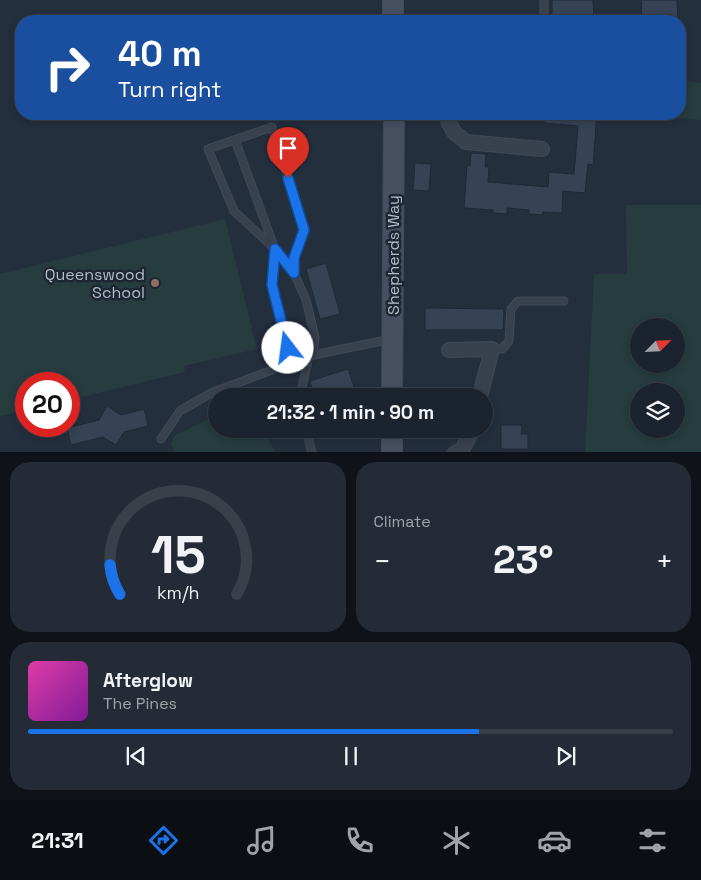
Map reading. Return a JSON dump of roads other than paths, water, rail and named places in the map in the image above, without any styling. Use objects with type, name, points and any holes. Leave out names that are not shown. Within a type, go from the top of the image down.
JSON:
[{"type":"street","points":[[393,0],[393,15]]},
{"type":"street","name":"Shepherds Way","points":[[392,388],[394,120]]},
{"type":"street","points":[[449,120],[454,132],[466,142],[542,149]]},
{"type":"street","points":[[449,350],[492,350],[482,388]]},
{"type":"street","points":[[392,438],[392,452]]},
{"type":"street","points":[[455,452],[462,450],[468,438]]},
{"type":"lane","points":[[544,0],[544,15]]},
{"type":"lane","points":[[294,273],[294,258],[304,230],[272,127],[208,149],[234,211],[275,249],[294,273],[306,300],[315,337],[302,388]]},
{"type":"lane","points":[[235,140],[275,249],[272,285],[292,363]]},
{"type":"lane","points":[[492,350],[502,348],[509,341],[511,309],[518,301],[564,301]]},
{"type":"lane","points":[[161,438],[180,411],[204,397],[311,356],[392,339]]},
{"type":"lane","points":[[308,438],[312,452]]},
{"type":"place","name":"Queenswood School","points":[[155,283]]}]
